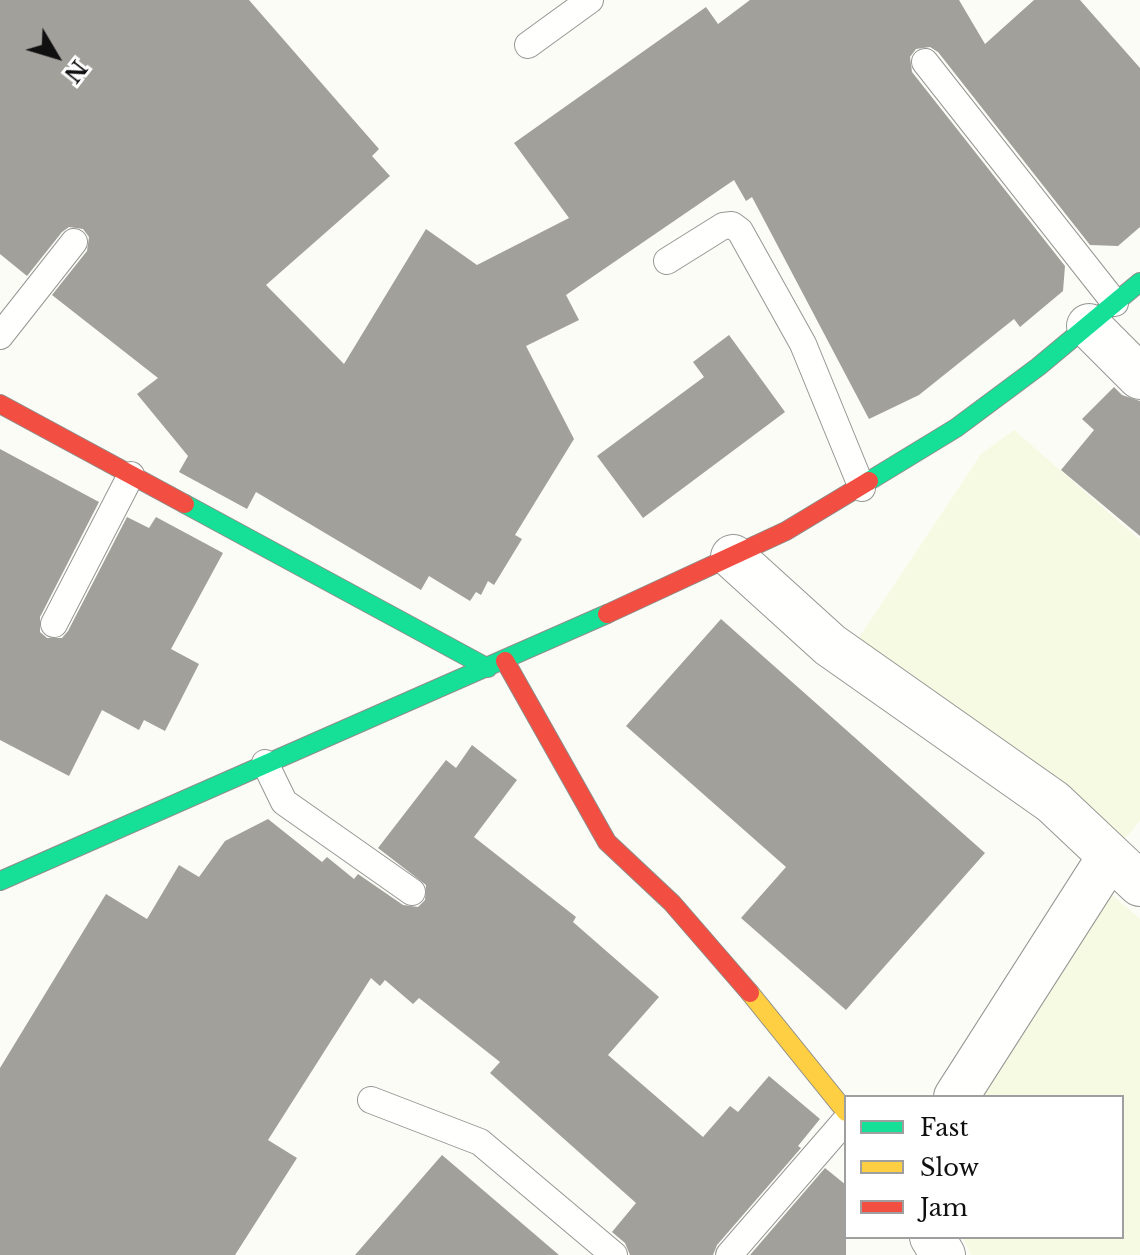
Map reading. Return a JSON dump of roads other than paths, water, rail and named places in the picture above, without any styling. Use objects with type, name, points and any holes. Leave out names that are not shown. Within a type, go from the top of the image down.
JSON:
[{"type":"street","points":[[0,881],[496,665],[733,557],[862,488],[956,428],[1140,282]]},
{"type":"street","points":[[1102,314],[1140,377]]},
{"type":"street","points":[[0,404],[496,665],[607,842],[672,903],[771,1017],[844,1109]]},
{"type":"street","points":[[733,557],[830,645],[1053,802],[1125,870],[957,1095]]},
{"type":"lane","points":[[528,45],[590,0]]},
{"type":"lane","points":[[925,62],[1102,314]]},
{"type":"lane","points":[[667,261],[723,226],[732,225],[740,231],[803,344],[862,488]]},
{"type":"lane","points":[[0,336],[74,242]]},
{"type":"lane","points":[[54,624],[131,475]]},
{"type":"lane","points":[[265,763],[284,802],[412,892]]},
{"type":"lane","points":[[371,1100],[480,1142],[614,1255]]},
{"type":"lane","points":[[729,1255],[844,1122]]}]
